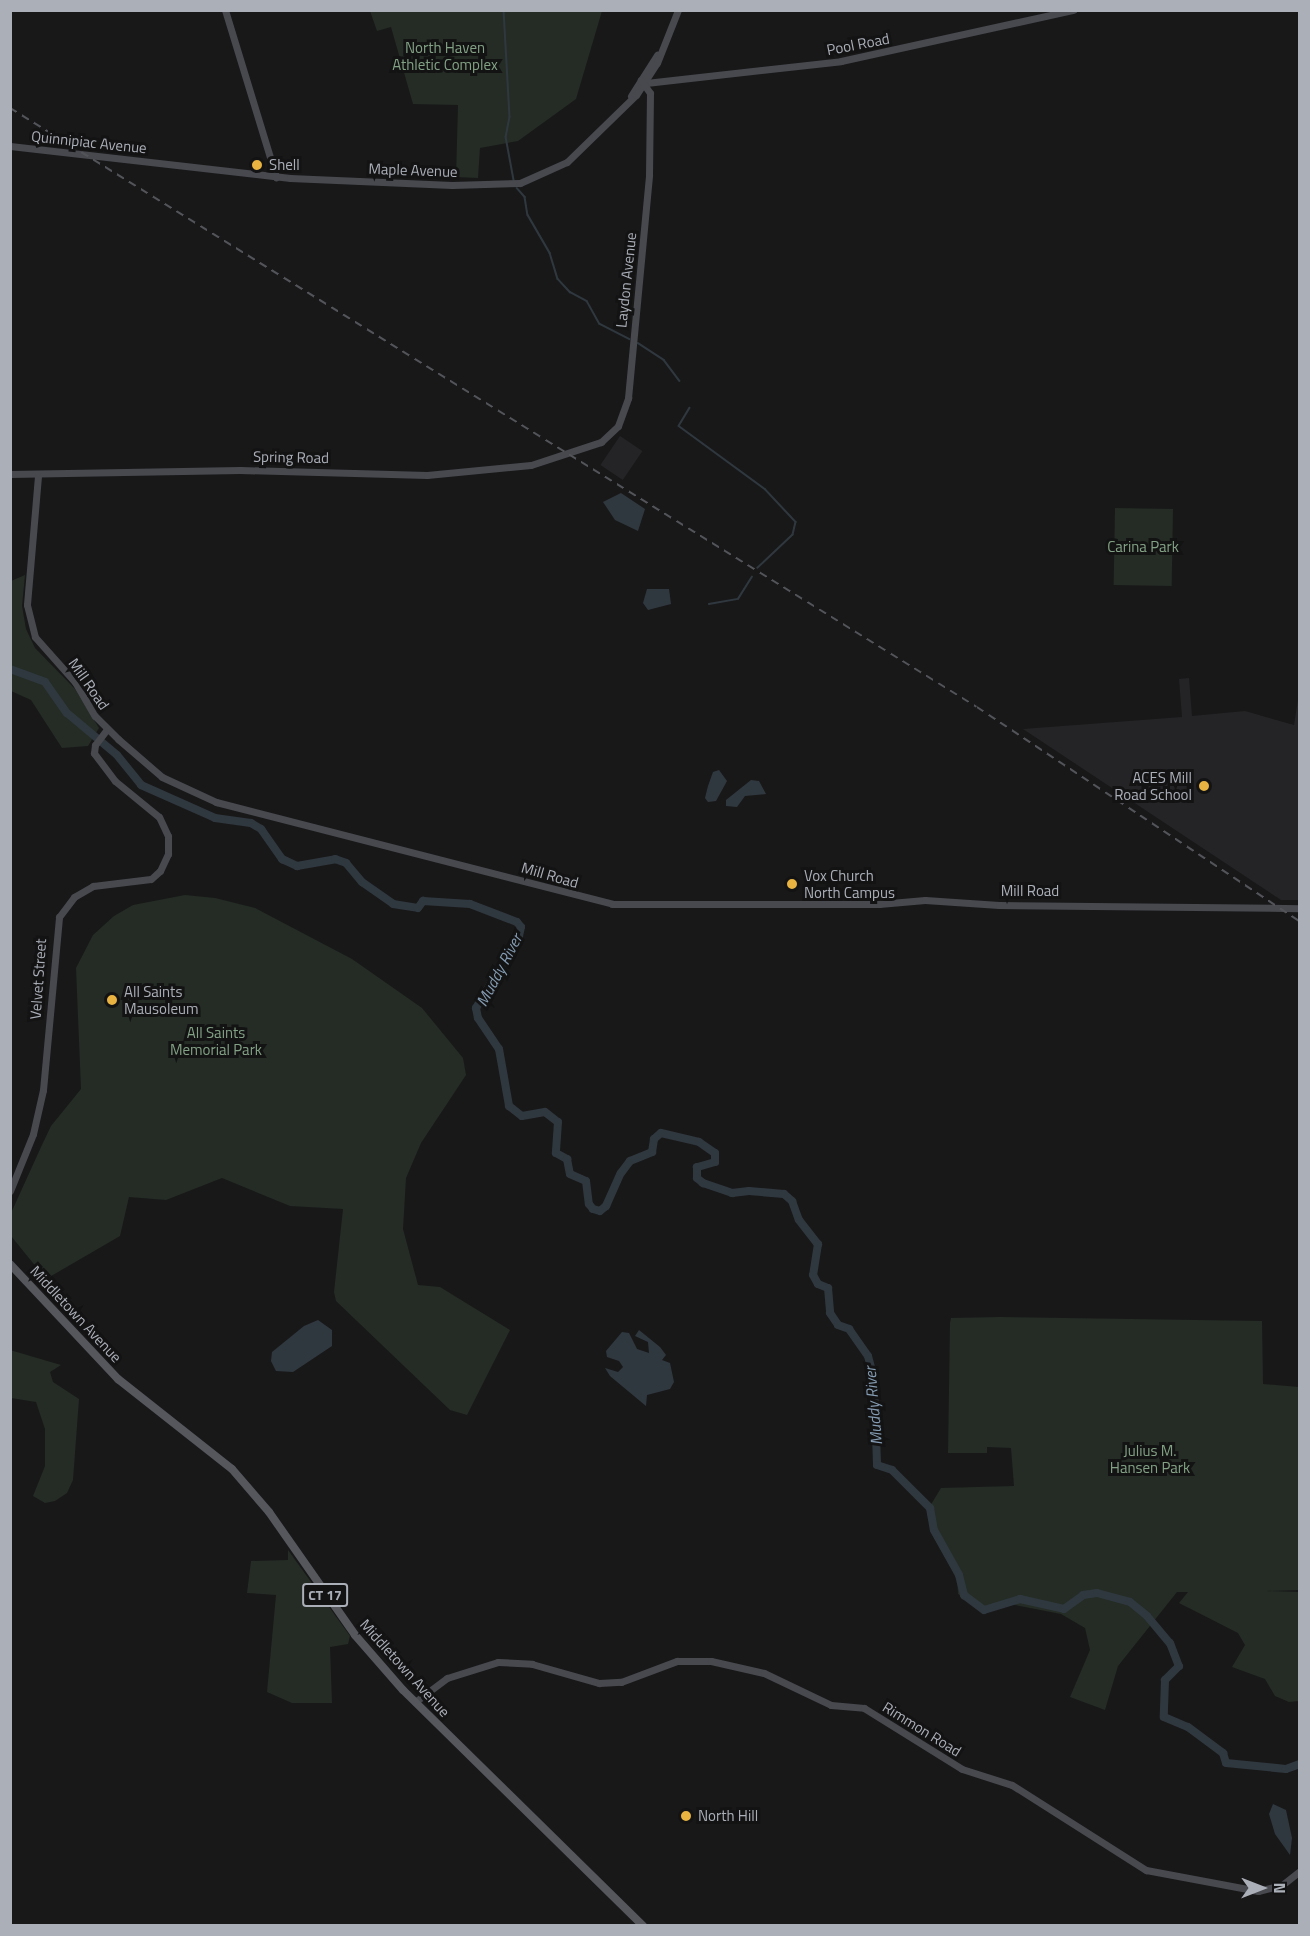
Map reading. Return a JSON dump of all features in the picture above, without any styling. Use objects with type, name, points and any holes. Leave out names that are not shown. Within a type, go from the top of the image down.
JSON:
[{"type":"main road","name":"Middletown Avenue","points":[[10,1264],[118,1379],[202,1442],[246,1484],[355,1635],[415,1702],[643,1926]]},
{"type":"street","points":[[225,10],[276,177]]},
{"type":"street","name":"Maple Avenue","points":[[165,164],[276,177],[452,185],[525,182],[567,162],[630,99],[644,81],[678,10]]},
{"type":"street","name":"Pool Road","points":[[644,81],[842,61],[1073,10]]},
{"type":"street","name":"Laydon Avenue","points":[[568,454],[606,439],[618,426],[627,406],[649,175],[650,93],[644,81]]},
{"type":"street","name":"Quinnipiac Avenue","points":[[10,146],[165,164]]},
{"type":"street","name":"Spring Road","points":[[10,474],[38,476],[239,470],[427,475],[523,466],[568,454]]},
{"type":"street","name":"Mill Road","points":[[38,476],[28,621],[35,637],[75,682],[105,732],[162,777],[216,802],[612,904],[879,904],[925,900],[999,905],[1299,908]]},
{"type":"street","name":"Velvet Street","points":[[10,1191],[33,1134],[43,1090],[59,916],[74,897],[93,886],[151,879],[160,871],[168,854],[163,823],[115,781],[94,753],[97,742],[105,732]]},
{"type":"street","name":"Rimmon Road","points":[[415,1702],[447,1678],[498,1662],[532,1664],[602,1683],[621,1682],[677,1661],[711,1661],[764,1673],[831,1705],[864,1708],[962,1769],[1012,1785],[1146,1870],[1258,1891],[1282,1885],[1299,1871]]},
{"type":"shaded area","points":[[620,436],[642,451],[623,480],[600,465]]},
{"type":"shaded area","points":[[621,493],[645,509],[638,531],[615,520],[603,502]]},
{"type":"shaded area","points":[[647,589],[669,589],[671,604],[648,610],[643,603]]},
{"type":"shaded area","name":"ACES Mill Road School","points":[[1189,678],[1192,716],[1245,711],[1294,725],[1299,693],[1299,900],[1281,900],[1023,729],[1182,717],[1179,679]]},
{"type":"shaded area","points":[[719,770],[727,781],[716,801],[708,802],[705,798],[708,786],[713,772]]},
{"type":"shaded area","points":[[751,780],[759,781],[766,794],[745,796],[737,807],[726,806],[726,800]]},
{"type":"shaded area","points":[[318,1320],[332,1330],[332,1346],[293,1372],[276,1371],[271,1361],[272,1352],[304,1326]]},
{"type":"shaded area","points":[[639,1330],[666,1355],[662,1360],[670,1363],[674,1382],[670,1389],[647,1395],[646,1406],[610,1376],[605,1368],[618,1372],[623,1367],[619,1361],[607,1357],[606,1351],[622,1332],[629,1333],[637,1349],[649,1353],[648,1342],[635,1336]]},
{"type":"shaded area","points":[[1273,1804],[1286,1810],[1292,1838],[1290,1855],[1275,1834],[1269,1814]]},
{"type":"green space","name":"North Haven Athletic Complex","points":[[370,10],[602,11],[576,99],[518,141],[480,148],[478,178],[456,177],[458,105],[413,104],[391,27],[377,31]]},
{"type":"green space","name":"Carina Park","points":[[1115,508],[1173,509],[1172,586],[1114,585]]},
{"type":"green space","points":[[25,575],[22,606],[26,629],[35,648],[75,689],[99,728],[88,746],[62,748],[31,700],[11,691],[11,581]]},
{"type":"green space","name":"All Saints Memorial Park","points":[[185,895],[215,898],[255,908],[352,959],[422,1008],[463,1058],[466,1075],[421,1143],[406,1178],[403,1229],[418,1285],[440,1287],[510,1330],[467,1415],[450,1410],[336,1301],[334,1292],[343,1209],[290,1206],[222,1178],[166,1200],[129,1197],[120,1236],[46,1279],[11,1236],[11,1213],[51,1126],[81,1089],[76,968],[93,935],[114,916],[133,905]]},
{"type":"green space","name":"Julius M. Hansen Park","points":[[951,1318],[1262,1321],[1263,1384],[1299,1387],[1299,1590],[1266,1591],[1299,1592],[1299,1701],[1289,1702],[1275,1696],[1265,1679],[1232,1667],[1245,1645],[1238,1633],[1179,1603],[1188,1592],[1177,1592],[1118,1666],[1105,1710],[1070,1697],[1090,1650],[1085,1628],[1061,1614],[1015,1605],[1006,1604],[989,1611],[958,1594],[957,1578],[931,1533],[927,1511],[941,1488],[1014,1486],[1011,1448],[987,1447],[987,1453],[948,1453],[950,1323]]},
{"type":"green space","points":[[10,1350],[61,1365],[50,1372],[53,1382],[79,1399],[73,1480],[67,1493],[55,1501],[45,1503],[33,1496],[45,1466],[45,1429],[36,1402],[11,1398]]},
{"type":"green space","points":[[288,1550],[350,1636],[348,1644],[330,1647],[332,1703],[292,1703],[267,1692],[276,1595],[247,1593],[251,1561],[288,1560]]},
{"type":"waterway","points":[[504,10],[510,117],[506,137],[514,180]]},
{"type":"waterway","points":[[517,188],[525,197],[528,215],[550,253],[558,279],[570,292],[587,301],[600,324],[629,339]]},
{"type":"waterway","points":[[638,343],[664,360],[680,381]]},
{"type":"waterway","points":[[690,408],[679,426],[765,489],[796,522],[793,535],[758,568]]},
{"type":"waterway","points":[[709,604],[738,599],[752,577]]},
{"type":"waterway","name":"Muddy River","points":[[10,669],[45,682],[67,713],[117,755],[141,785],[215,818],[251,823],[261,829],[282,859],[297,866],[335,859],[346,863],[362,882],[393,904],[418,908],[423,901],[470,904],[517,922],[521,927],[519,936],[476,1008],[478,1018],[499,1049],[509,1106],[522,1116],[545,1112],[558,1122],[556,1153],[567,1159],[570,1174],[586,1181],[589,1204],[593,1209],[600,1211],[606,1206],[621,1173],[630,1161],[652,1152],[654,1139],[661,1133],[699,1142],[715,1153],[715,1162],[697,1167],[697,1178],[703,1183],[732,1193],[749,1191],[784,1194],[792,1201],[799,1220],[818,1244],[813,1275],[818,1284],[828,1288],[830,1313],[838,1325],[849,1329],[868,1356],[874,1378],[877,1465],[892,1470],[930,1508],[934,1530],[959,1575],[964,1595],[984,1610],[1020,1599],[1064,1609],[1083,1595],[1097,1593],[1130,1602],[1147,1616],[1170,1643],[1179,1666],[1165,1680],[1164,1717],[1188,1727],[1223,1753],[1226,1763],[1286,1769],[1300,1764]]},
{"type":"railway","points":[[10,108],[977,707],[1300,922]]},
{"type":"place","name":"Shell","points":[[257,165]]},
{"type":"place","name":"ACES Mill Road School","points":[[1204,786]]},
{"type":"place","name":"Vox Church North Campus","points":[[792,884]]},
{"type":"place","name":"All Saints Mausoleum","points":[[112,1000]]},
{"type":"place","name":"North Hill","points":[[686,1816]]}]
